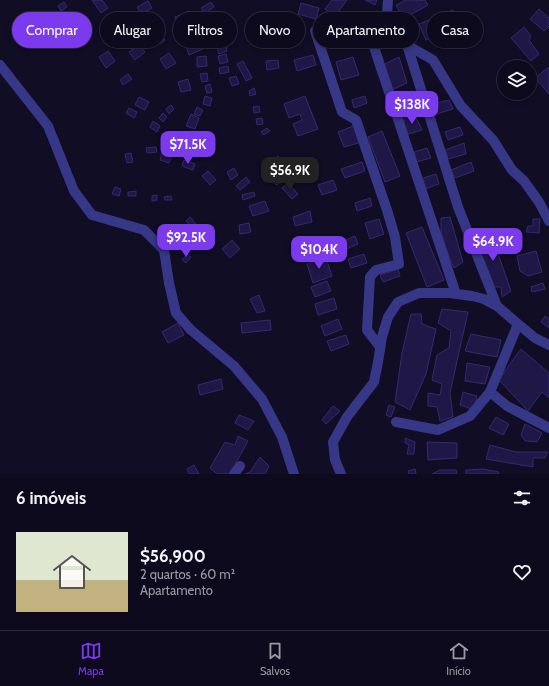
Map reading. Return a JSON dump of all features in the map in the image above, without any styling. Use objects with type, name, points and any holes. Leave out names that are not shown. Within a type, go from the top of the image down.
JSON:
[{"type":"street","points":[[387,12],[388,0]]},
{"type":"street","points":[[321,48],[342,112],[356,120],[395,237],[399,264],[376,270],[370,277],[367,330],[380,347]]},
{"type":"street","points":[[374,48],[456,294]]},
{"type":"street","points":[[407,48],[458,207],[497,306]]},
{"type":"street","points":[[413,48],[433,60],[461,106],[493,140],[512,170],[524,181],[539,202],[549,221]]},
{"type":"street","points":[[0,65],[48,126],[74,191],[92,215],[144,230],[164,250],[169,283],[176,313],[192,330],[234,366],[262,399],[282,437],[294,474]]},
{"type":"street","points":[[341,474],[335,460],[333,442],[347,417],[374,382],[382,337],[388,317],[398,302],[419,293],[449,292],[472,296],[497,306],[535,338],[549,345]]},
{"type":"street","points":[[396,422],[438,430],[470,416],[490,392],[518,324]]},
{"type":"street","points":[[490,392],[507,406],[549,428]]},
{"type":"building","points":[[92,0],[102,0],[108,8],[100,12]]},
{"type":"building","points":[[332,0],[347,0],[338,12],[329,12],[325,9]]},
{"type":"building","points":[[365,0],[377,0],[375,5]]},
{"type":"building","points":[[406,0],[425,0],[428,5],[416,12],[400,12],[396,5]]},
{"type":"building","points":[[148,1],[152,8],[145,12],[140,12],[137,7]]},
{"type":"building","points":[[64,2],[67,7],[61,11],[58,6]]},
{"type":"building","points":[[211,2],[214,7],[206,12],[204,12],[201,8]]},
{"type":"building","points":[[301,3],[319,8],[318,12],[313,12],[313,18],[305,16],[305,12],[299,12]]},
{"type":"building","points":[[539,9],[549,18],[549,26],[544,31],[530,19]]},
{"type":"building","points":[[427,21],[427,40],[426,40],[419,24]]},
{"type":"building","points":[[524,27],[531,36],[529,40],[539,54],[530,60],[511,38]]},
{"type":"building","points":[[135,48],[142,48],[145,52],[135,60],[129,52]]},
{"type":"building","points":[[186,48],[203,48],[203,49],[189,55]]},
{"type":"building","points":[[217,48],[226,48],[227,51],[219,54]]},
{"type":"building","points":[[108,51],[115,61],[106,68],[99,57]]},
{"type":"building","points":[[169,53],[176,63],[166,69],[160,59]]},
{"type":"building","points":[[226,54],[228,62],[220,64],[218,56]]},
{"type":"building","points":[[313,55],[316,65],[297,71],[294,60]]},
{"type":"building","points":[[206,56],[207,66],[197,67],[197,57]]},
{"type":"building","points":[[353,57],[359,75],[341,80],[336,62]]},
{"type":"building","points":[[399,57],[407,83],[392,90],[383,65]]},
{"type":"building","points":[[278,60],[279,68],[267,70],[266,61]]},
{"type":"building","points":[[243,61],[252,78],[246,81],[237,64]]},
{"type":"building","points":[[228,66],[229,72],[220,74],[219,68]]},
{"type":"building","points":[[549,67],[549,94],[537,80],[537,76]]},
{"type":"building","points":[[207,73],[208,81],[202,82],[200,74]]},
{"type":"building","points":[[128,74],[132,79],[123,85],[120,80]]},
{"type":"building","points":[[236,76],[239,84],[232,86],[229,78]]},
{"type":"building","points":[[188,79],[191,90],[181,92],[178,82]]},
{"type":"building","points":[[210,84],[212,92],[207,93],[205,86]]},
{"type":"building","points":[[254,88],[256,94],[250,96],[249,91]]},
{"type":"building","points":[[205,96],[212,98],[210,106],[203,104]]},
{"type":"building","points":[[305,96],[318,129],[298,136],[293,124],[302,120],[300,114],[289,118],[284,104]]},
{"type":"building","points":[[365,96],[367,103],[354,108],[352,100]]},
{"type":"building","points":[[139,97],[149,102],[145,110],[135,105]]},
{"type":"building","points":[[449,100],[453,109],[433,115],[432,104]]},
{"type":"building","points":[[171,105],[174,109],[169,114],[166,109]]},
{"type":"building","points":[[259,106],[260,112],[254,113],[253,107]]},
{"type":"building","points":[[197,107],[203,110],[200,116],[194,114]]},
{"type":"building","points":[[129,108],[137,112],[134,118],[126,113]]},
{"type":"building","points":[[163,113],[167,117],[163,122],[159,118]]},
{"type":"building","points":[[191,114],[199,118],[195,129],[186,126]]},
{"type":"building","points":[[415,115],[422,130],[405,135],[404,119]]},
{"type":"building","points":[[262,118],[263,124],[257,125],[256,119]]},
{"type":"building","points":[[153,121],[160,126],[157,132],[150,127]]},
{"type":"building","points":[[356,125],[362,142],[344,147],[338,132]]},
{"type":"building","points":[[460,127],[463,135],[448,140],[445,132]]},
{"type":"building","points":[[267,128],[270,131],[264,135],[261,132]]},
{"type":"building","points":[[382,131],[400,176],[385,182],[368,137]]},
{"type":"building","points":[[195,141],[213,147],[211,153],[193,147]]},
{"type":"building","points":[[464,143],[466,154],[448,159],[445,150]]},
{"type":"building","points":[[156,147],[157,152],[147,153],[146,148]]},
{"type":"building","points":[[427,148],[431,158],[412,163],[411,153]]},
{"type":"building","points":[[163,149],[173,152],[169,163],[160,160]]},
{"type":"building","points":[[131,153],[133,162],[127,163],[125,154]]},
{"type":"building","points":[[278,156],[284,164],[279,167],[274,159]]},
{"type":"building","points":[[184,160],[195,164],[193,170],[182,166]]},
{"type":"building","points":[[362,162],[365,171],[345,178],[341,169]]},
{"type":"building","points":[[471,162],[474,171],[455,178],[451,170]]},
{"type":"building","points":[[234,168],[238,175],[231,180],[227,172]]},
{"type":"building","points":[[208,171],[216,180],[210,185],[202,176]]},
{"type":"building","points":[[436,174],[439,184],[422,190],[420,179]]},
{"type":"building","points":[[279,175],[283,181],[276,185],[272,179]]},
{"type":"building","points":[[246,177],[250,182],[240,190],[236,186]]},
{"type":"building","points":[[333,180],[337,190],[322,195],[318,185]]},
{"type":"building","points":[[288,183],[298,194],[292,199],[282,188]]},
{"type":"building","points":[[115,187],[121,189],[119,196],[112,194]]},
{"type":"building","points":[[136,191],[136,196],[128,196],[128,192]]},
{"type":"building","points":[[254,192],[255,196],[243,200],[242,195]]},
{"type":"building","points":[[157,195],[157,200],[152,201],[152,196]]},
{"type":"building","points":[[171,196],[172,200],[165,200],[164,197]]},
{"type":"building","points":[[370,198],[372,206],[357,211],[355,203]]},
{"type":"building","points":[[265,201],[269,211],[253,216],[249,206]]},
{"type":"building","points":[[310,211],[312,222],[295,226],[293,217]]},
{"type":"building","points":[[190,217],[196,224],[192,228],[186,221]]},
{"type":"building","points":[[450,217],[463,262],[454,268],[441,232],[441,218]]},
{"type":"building","points":[[379,219],[384,234],[370,239],[365,223]]},
{"type":"building","points":[[533,219],[540,219],[539,233],[526,232],[528,226],[533,226]]},
{"type":"building","points":[[249,223],[251,232],[240,234],[239,225]]},
{"type":"building","points":[[422,227],[444,280],[427,287],[406,233]]},
{"type":"building","points":[[487,230],[493,239],[511,291],[502,297],[501,287],[494,287],[477,244],[482,232]]},
{"type":"building","points":[[355,236],[358,244],[344,250],[341,242]]},
{"type":"building","points":[[232,240],[240,249],[230,258],[222,249]]},
{"type":"building","points":[[536,251],[542,272],[528,276],[520,271],[517,256]]},
{"type":"building","points":[[187,254],[191,257],[186,263],[182,260]]},
{"type":"building","points":[[364,254],[367,263],[351,268],[348,259]]},
{"type":"building","points":[[326,258],[332,276],[313,283],[307,264]]},
{"type":"building","points":[[398,269],[400,276],[383,282],[380,275]]},
{"type":"building","points":[[327,281],[331,291],[315,297],[311,287]]},
{"type":"building","points":[[543,283],[545,289],[532,292],[531,287]]},
{"type":"building","points":[[259,295],[265,311],[257,313],[250,299]]},
{"type":"building","points":[[334,298],[337,309],[318,315],[315,304]]},
{"type":"building","points":[[442,309],[468,312],[450,393],[453,417],[440,421],[437,407],[428,406],[428,393],[440,395],[442,384],[432,380],[437,355],[449,348],[451,331],[438,323]]},
{"type":"building","points":[[411,314],[421,314],[422,324],[436,329],[426,374],[410,410],[395,402],[402,353]]},
{"type":"building","points":[[545,316],[549,319],[549,328],[541,322]]},
{"type":"building","points":[[338,319],[342,329],[325,336],[321,326]]},
{"type":"building","points":[[270,320],[271,330],[242,333],[241,323]]},
{"type":"building","points":[[178,323],[184,335],[168,343],[162,332]]},
{"type":"building","points":[[471,334],[501,340],[497,357],[465,351]]},
{"type":"building","points":[[346,335],[349,344],[331,351],[327,341]]},
{"type":"building","points":[[521,349],[549,373],[549,398],[542,392],[528,411],[499,380]]},
{"type":"building","points":[[467,363],[490,367],[485,384],[465,381]]},
{"type":"building","points":[[221,379],[223,389],[200,395],[198,385]]},
{"type":"building","points":[[463,392],[477,396],[474,410],[460,405]]},
{"type":"building","points":[[389,405],[395,407],[391,417],[386,415]]},
{"type":"building","points":[[333,406],[340,411],[326,424],[322,420]]},
{"type":"building","points":[[239,415],[254,421],[248,430],[235,423]]},
{"type":"building","points":[[496,417],[509,424],[503,435],[489,428]]},
{"type":"building","points":[[525,424],[542,433],[537,442],[525,441],[521,435]]},
{"type":"building","points":[[238,436],[248,441],[230,474],[217,474],[210,468],[225,442],[235,445]]},
{"type":"building","points":[[405,438],[415,442],[414,454],[407,454],[409,445],[405,443]]},
{"type":"building","points":[[427,442],[457,443],[457,458],[428,460]]},
{"type":"building","points":[[490,445],[516,452],[548,452],[545,458],[533,458],[533,467],[486,459]]},
{"type":"building","points":[[260,457],[269,466],[265,474],[245,474],[250,472]]},
{"type":"building","points":[[194,465],[199,474],[189,474],[187,469]]},
{"type":"building","points":[[415,469],[416,474],[409,474],[408,471]]},
{"type":"building","points":[[483,469],[499,472],[498,474],[466,474],[466,470]]},
{"type":"building","points":[[440,470],[456,470],[457,474],[432,474]]}]
